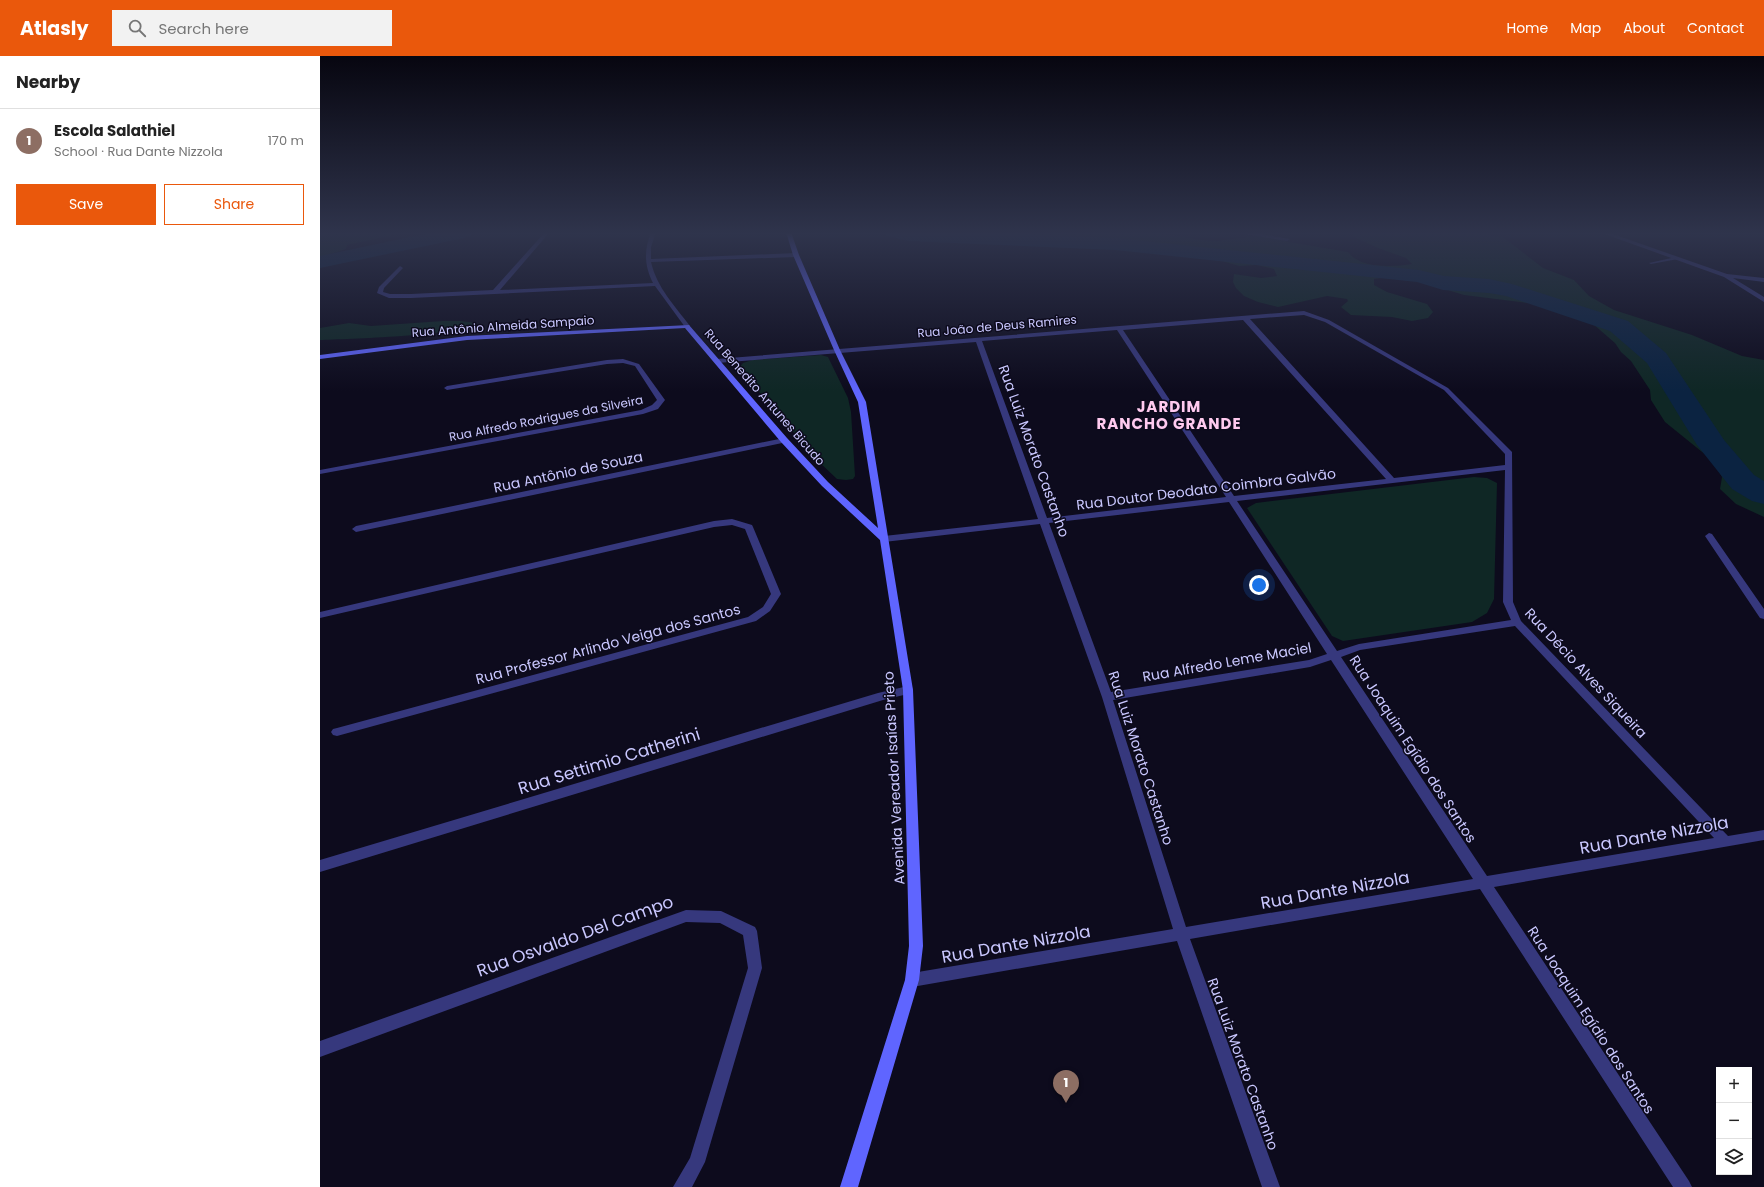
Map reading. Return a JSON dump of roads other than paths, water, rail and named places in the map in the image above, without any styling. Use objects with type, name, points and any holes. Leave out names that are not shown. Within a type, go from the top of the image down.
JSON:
[{"type":"main road","name":"Avenida Vereador Isaías Prieto","points":[[809,285],[837,350],[862,402],[908,690],[916,946],[912,980],[849,1187]]},
{"type":"main road","name":"Rua Antônio Almeida Sampaio","points":[[320,357],[467,338],[688,326]]},
{"type":"main road","name":"Rua Benedito Antunes Bicudo","points":[[688,326],[784,440],[825,484],[884,540]]},
{"type":"street","points":[[384,285],[381,288],[380,293],[389,296],[640,285]]},
{"type":"street","points":[[495,292],[501,285]]},
{"type":"street","name":"Rua Benedito Antunes Bicudo","points":[[657,285],[688,326]]},
{"type":"street","points":[[1740,285],[1764,300]]},
{"type":"street","name":"Rua João de Deus Ramires","points":[[717,361],[1304,313]]},
{"type":"street","name":"Rua Décio Alves Siqueira","points":[[1304,313],[1327,321],[1446,389],[1509,454],[1508,602],[1517,622],[1725,841]]},
{"type":"street","points":[[1245,318],[1393,481]]},
{"type":"street","name":"Rua Joaquim Egídio dos Santos","points":[[1119,328],[1683,1187]]},
{"type":"street","name":"Rua Luiz Morato Castanho","points":[[978,339],[1107,697],[1181,934],[1271,1187]]},
{"type":"street","name":"Rua Alfredo Rodrigues da Silveira","points":[[320,472],[643,412],[655,407],[661,400],[636,365],[623,361],[606,362],[448,388]]},
{"type":"street","name":"Rua Antônio de Souza","points":[[356,528],[784,440]]},
{"type":"street","name":"Rua Doutor Deodato Coimbra Galvão","points":[[884,540],[1508,468]]},
{"type":"street","name":"Rua Professor Arlindo Veiga dos Santos","points":[[320,615],[706,526],[732,522],[749,527],[776,594],[766,609],[752,619],[337,732]]},
{"type":"street","points":[[1709,536],[1764,616]]},
{"type":"street","name":"Rua Alfredo Leme Maciel","points":[[1107,697],[1310,663],[1333,654],[1359,647],[1517,622]]},
{"type":"street","name":"Rua Settimio Catherini","points":[[320,866],[882,696],[908,690]]},
{"type":"street","name":"Rua Dante Nizzola","points":[[912,980],[1764,835]]},
{"type":"street","name":"Rua Osvaldo Del Campo","points":[[320,1049],[686,916],[721,917],[750,931],[755,968],[697,1162],[682,1187]]},
{"type":"waterway","points":[[1470,285],[1489,286],[1512,291],[1619,326],[1657,358],[1712,445],[1743,482],[1764,494]]},
{"type":"place","name":"Escola Salathiel","points":[[1066,1103]]},
{"type":"district","name":"JARDIM RANCHO GRANDE","points":[[1169,414]]}]
